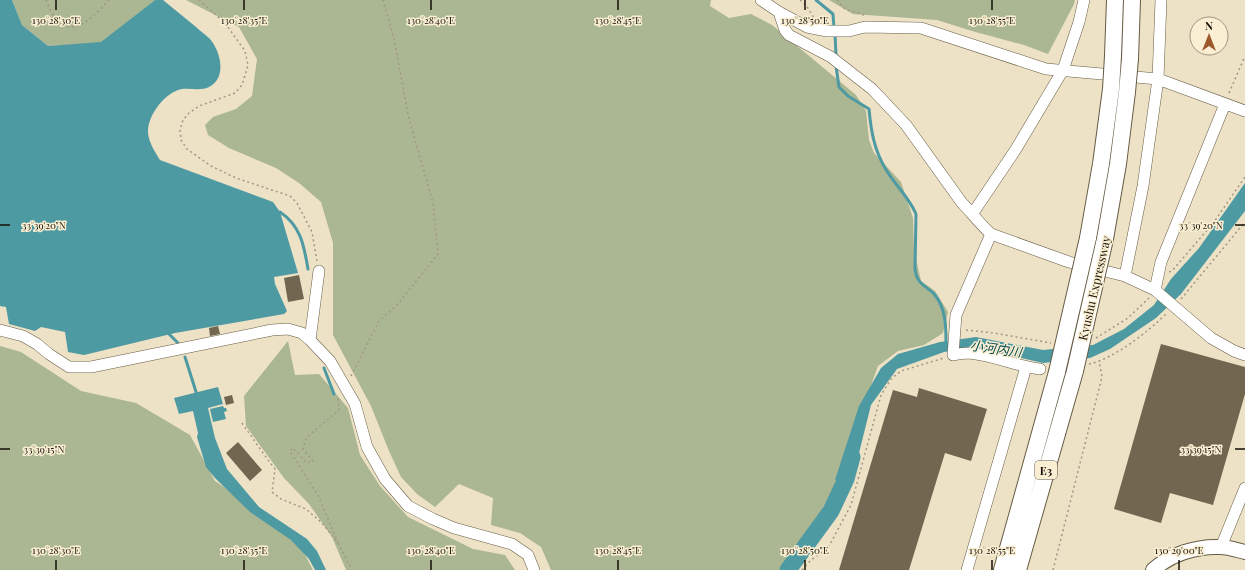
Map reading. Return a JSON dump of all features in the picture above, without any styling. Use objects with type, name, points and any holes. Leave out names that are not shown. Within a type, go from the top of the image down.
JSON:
[{"type":"highway","name":"Kyushu Expressway","points":[[1002,570],[1057,372],[1088,238],[1101,164],[1111,89],[1115,0]]},
{"type":"highway","name":"Kyushu Expressway","points":[[1018,570],[1075,371],[1105,239],[1118,164],[1127,92],[1130,59],[1132,0]]},
{"type":"main road","points":[[1153,570],[1182,552],[1201,548],[1221,547],[1245,552]]},
{"type":"street","points":[[761,0],[779,12],[807,27],[823,31],[849,31],[865,27],[922,28],[1046,69],[1158,79],[1245,112]]},
{"type":"street","points":[[973,214],[1016,149],[1063,70],[1079,22],[1084,0]]},
{"type":"street","points":[[1125,276],[1143,186],[1158,79],[1161,0]]},
{"type":"street","points":[[779,12],[785,30],[789,35],[831,57],[872,89],[906,125],[962,203],[991,234],[1069,262],[1125,276],[1155,290],[1211,338],[1234,351],[1245,355]]},
{"type":"street","points":[[1155,290],[1161,262],[1225,104]]},
{"type":"street","points":[[991,234],[956,315],[953,355],[968,353],[1040,369]]},
{"type":"street","points":[[310,340],[319,271]]},
{"type":"street","points":[[0,330],[23,336],[69,367],[91,367],[105,365],[272,330],[288,329],[302,333],[330,361],[342,390],[355,404],[367,447],[385,479],[408,506],[454,528],[512,544],[528,555],[534,570]]},
{"type":"street","points":[[967,570],[1026,367]]},
{"type":"street","points":[[1221,547],[1245,488]]},
{"type":"path","points":[[46,0],[59,22],[68,26],[76,27],[85,23],[109,0]]},
{"type":"path","points":[[199,0],[225,23],[245,51],[248,65],[242,85],[236,93],[199,106],[189,113],[180,130],[182,140],[187,149],[211,166],[236,178],[290,196],[298,203],[312,232],[319,271]]},
{"type":"path","points":[[352,570],[338,543],[319,497],[290,451],[293,448],[307,463],[313,461],[303,449],[306,438],[339,410],[342,390],[379,321],[398,305],[438,254],[433,203],[408,115],[394,38],[383,0]]},
{"type":"path","points":[[800,0],[806,5],[823,31]]},
{"type":"path","points":[[837,0],[845,10],[867,16]]},
{"type":"path","points":[[1225,104],[1245,56]]},
{"type":"path","points":[[1157,279],[1172,271],[1214,222],[1245,177]]},
{"type":"path","points":[[1091,364],[1132,342],[1156,324],[1183,297],[1245,222]]},
{"type":"path","points":[[1097,338],[1128,318],[1143,305],[1155,290]]},
{"type":"path","points":[[955,330],[994,333],[1050,343]]},
{"type":"path","points":[[802,570],[811,560],[828,548],[851,505],[881,395],[891,379],[901,371],[953,355]]},
{"type":"path","points":[[1053,570],[1102,377],[1099,361]]},
{"type":"path","points":[[242,423],[275,468],[272,492],[281,499],[306,509],[322,523],[338,543]]},
{"type":"green space","points":[[12,0],[155,0],[101,43],[48,46],[22,25]]},
{"type":"green space","points":[[186,0],[711,0],[710,6],[729,18],[751,14],[772,25],[856,95],[866,111],[869,140],[874,153],[901,182],[913,218],[914,250],[921,281],[935,291],[948,312],[943,333],[924,345],[898,351],[878,366],[858,421],[841,478],[812,526],[790,552],[780,570],[551,570],[541,547],[520,533],[491,525],[493,498],[459,484],[435,507],[417,494],[401,477],[371,406],[333,335],[333,243],[321,202],[299,183],[276,168],[229,148],[208,135],[205,125],[213,117],[236,109],[252,96],[257,59],[239,27]]},
{"type":"green space","points":[[829,0],[1075,0],[1048,54],[1024,45],[937,20],[853,14]]},
{"type":"green space","points":[[288,341],[295,375],[319,374],[348,408],[360,455],[380,486],[408,517],[473,549],[505,555],[515,570],[346,570],[332,537],[309,504],[284,478],[246,426],[244,396]]},
{"type":"green space","points":[[0,346],[21,352],[81,391],[136,403],[190,435],[215,481],[294,534],[313,570],[0,570]]},
{"type":"water","points":[[0,0],[12,0],[22,25],[48,46],[101,42],[155,0],[163,0],[210,39],[217,51],[220,64],[220,71],[215,83],[206,88],[182,89],[169,95],[158,106],[150,119],[148,126],[149,137],[152,147],[160,160],[273,202],[280,212],[298,273],[274,277],[275,284],[287,311],[284,314],[175,333],[84,355],[68,352],[65,332],[41,327],[35,331],[9,324],[6,307],[0,306]]},
{"type":"water","points":[[1245,183],[1245,211],[1181,294],[1156,318],[1110,349],[1090,358],[1043,363],[975,347],[944,352],[897,369],[871,405],[853,477],[835,480],[859,406],[881,368],[898,354],[940,342],[976,337],[1043,350],[1093,345],[1124,329],[1154,305],[1171,279],[1199,248]]},
{"type":"water","points":[[218,387],[223,404],[208,408],[215,438],[227,469],[259,507],[307,539],[317,551],[326,570],[315,570],[309,559],[291,540],[250,512],[215,478],[206,467],[197,437],[198,433],[193,411],[179,414],[174,398]]},
{"type":"water","points":[[223,406],[227,411],[224,412],[226,419],[213,422],[210,409]]},
{"type":"building","points":[[299,275],[304,299],[288,302],[284,278]]},
{"type":"building","points":[[218,326],[220,334],[210,336],[209,328]]},
{"type":"building","points":[[1161,344],[1245,367],[1245,394],[1213,505],[1170,493],[1161,523],[1114,509]]},
{"type":"building","points":[[919,388],[987,409],[971,461],[945,453],[909,570],[839,570],[893,390],[917,397]]},
{"type":"building","points":[[232,395],[234,403],[226,405],[224,397]]},
{"type":"building","points":[[238,442],[262,470],[250,481],[226,453]]},
{"type":"waterway","points":[[816,0],[833,14],[834,28]]},
{"type":"waterway","points":[[835,34],[836,56]]},
{"type":"waterway","points":[[836,66],[839,87],[848,96],[869,109],[874,140],[881,161],[916,214],[916,274],[920,282],[939,300],[945,324],[946,343]]},
{"type":"waterway","points":[[280,212],[293,224],[297,230],[305,252],[308,269]]},
{"type":"waterway","points":[[167,332],[180,345]]},
{"type":"waterway","points":[[185,357],[197,395]]},
{"type":"waterway","points":[[324,368],[334,394]]},
{"type":"waterway","name":"小河内川","points":[[788,570],[831,511],[846,479],[852,457]]}]
